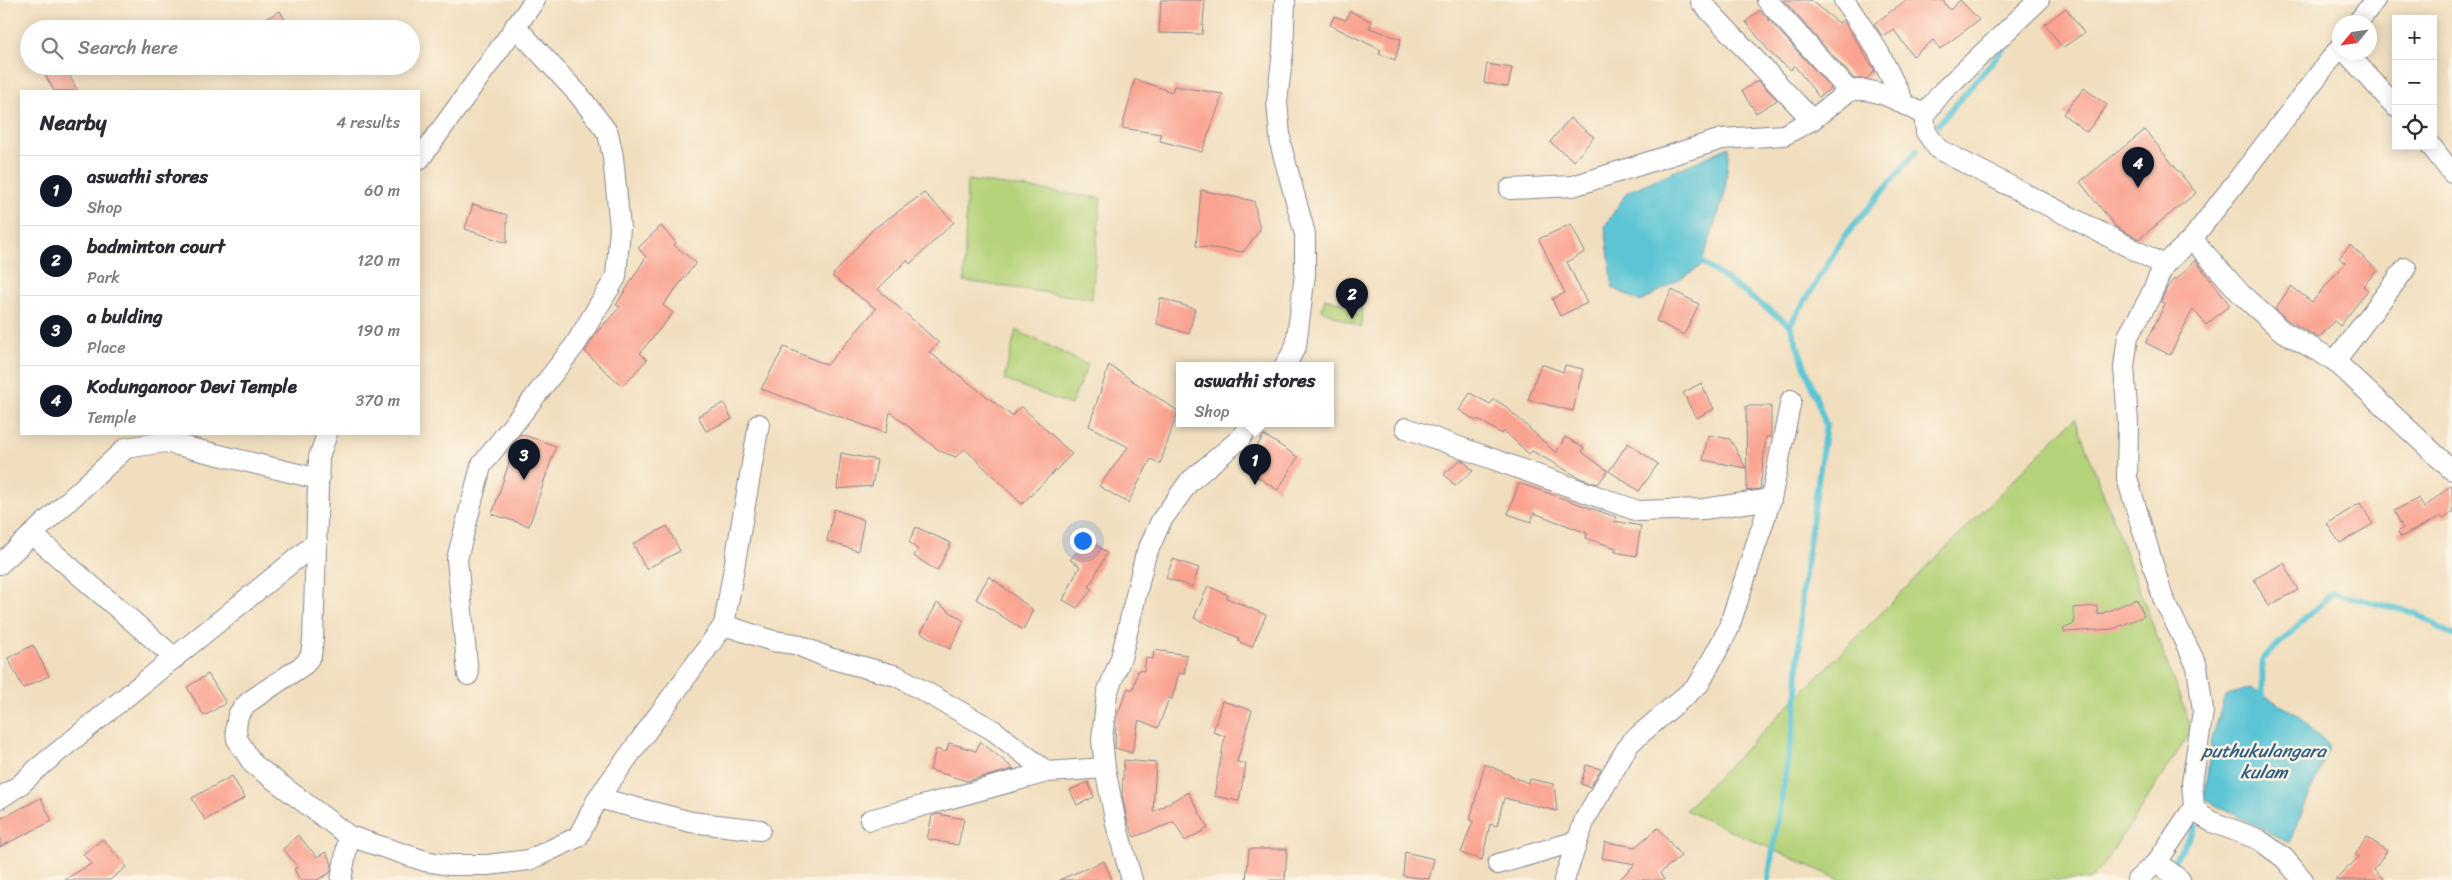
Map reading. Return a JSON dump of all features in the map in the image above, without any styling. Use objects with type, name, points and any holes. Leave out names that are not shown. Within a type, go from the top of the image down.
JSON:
[{"type":"street","points":[[420,159],[535,0]]},
{"type":"street","points":[[1285,0],[1283,51],[1277,102],[1281,146],[1305,234],[1305,274],[1296,346],[1287,362]]},
{"type":"street","points":[[1767,0],[1849,91]]},
{"type":"street","points":[[1844,0],[1878,52],[1905,105]]},
{"type":"street","points":[[2039,0],[1943,91],[1924,115],[1926,132],[1938,149],[2164,265]]},
{"type":"street","points":[[2363,15],[2375,0]]},
{"type":"street","points":[[1701,2],[1812,120]]},
{"type":"street","points":[[468,675],[457,559],[481,466],[575,345],[616,277],[619,237],[613,158],[608,133],[580,94],[515,26]]},
{"type":"street","points":[[2303,880],[2284,858],[2258,839],[2212,822],[2202,816],[2194,807],[2192,783],[2203,712],[2197,666],[2163,598],[2127,478],[2128,423],[2124,367],[2128,336],[2149,300],[2164,265],[2192,239],[2332,57]]},
{"type":"street","points":[[2353,60],[2394,105]]},
{"type":"street","points":[[1510,189],[1573,186],[1722,140],[1784,135],[1812,120],[1849,91],[1858,89],[1875,91],[1924,115]]},
{"type":"street","points":[[2434,150],[2452,173]]},
{"type":"street","points":[[2192,239],[2242,295],[2282,331],[2335,361],[2452,470]]},
{"type":"street","points":[[2335,361],[2406,268]]},
{"type":"street","points":[[1564,880],[1585,819],[1630,743],[1699,684],[1728,630],[1771,499],[1791,400]]},
{"type":"street","points":[[327,435],[319,457],[311,655],[305,664],[250,701],[238,716],[237,739],[253,764],[349,836],[433,862],[488,865],[529,860],[578,837],[598,798],[724,625],[759,424]]},
{"type":"street","points":[[1132,880],[1116,824],[1105,768],[1102,739],[1107,693],[1121,658],[1145,557],[1160,521],[1188,482],[1240,439],[1248,427]]},
{"type":"street","points":[[1406,428],[1638,511],[1704,509],[1771,499]]},
{"type":"street","points":[[0,564],[126,448],[165,442],[318,479]]},
{"type":"street","points":[[33,535],[174,658]]},
{"type":"street","points":[[0,798],[20,785],[38,768],[317,542]]},
{"type":"street","points":[[724,625],[773,641],[795,644],[829,658],[897,676],[993,730],[1047,772]]},
{"type":"street","points":[[870,820],[1047,772],[1105,768]]},
{"type":"street","points":[[598,798],[691,822],[760,830]]},
{"type":"street","points":[[2137,880],[2158,862],[2194,807]]},
{"type":"street","points":[[341,880],[349,836]]},
{"type":"street","points":[[1498,864],[1577,841]]},
{"type":"street","points":[[2158,862],[2180,880]]},
{"type":"green space","points":[[967,180],[1101,198],[1092,299],[964,281]]},
{"type":"green space","points":[[1325,298],[1362,309],[1361,328],[1322,310]]},
{"type":"green space","points":[[1016,330],[1088,365],[1071,405],[1004,380]]},
{"type":"green space","points":[[2075,418],[2192,730],[2105,863],[2090,880],[1841,880],[1685,810]]},
{"type":"water","points":[[1729,147],[1725,193],[1701,266],[1641,302],[1613,288],[1605,226],[1627,192]]},
{"type":"water","name":"puthukulangara kulam","points":[[2250,688],[2295,713],[2330,746],[2289,843],[2204,799],[2212,739],[2225,696]]},
{"type":"building","points":[[1161,0],[1205,0],[1202,34],[1159,33]]},
{"type":"building","points":[[1783,0],[1810,0],[1839,23],[1843,20],[1875,71],[1866,79],[1854,79]]},
{"type":"building","points":[[1906,0],[1942,0],[1950,10],[1960,0],[1979,20],[1940,49],[1933,40],[1913,56],[1894,30],[1883,37],[1874,24]]},
{"type":"building","points":[[2066,8],[2084,33],[2062,48],[2045,24]]},
{"type":"building","points":[[1760,10],[1831,88],[1819,97],[1794,65],[1791,70],[1773,56],[1746,22]]},
{"type":"building","points":[[280,11],[285,20],[264,20]]},
{"type":"building","points":[[1350,11],[1372,22],[1369,28],[1401,39],[1395,60],[1379,54],[1381,50],[1330,25],[1334,16],[1346,20]]},
{"type":"building","points":[[1487,64],[1512,68],[1508,87],[1484,83]]},
{"type":"building","points":[[45,75],[69,75],[77,90],[53,90]]},
{"type":"building","points":[[1135,79],[1172,92],[1174,86],[1223,94],[1202,152],[1160,141],[1161,134],[1122,128]]},
{"type":"building","points":[[1758,80],[1777,100],[1756,113],[1742,91]]},
{"type":"building","points":[[2084,88],[2107,105],[2087,132],[2063,114]]},
{"type":"building","points":[[1570,118],[1594,137],[1574,161],[1550,142]]},
{"type":"building","points":[[2145,130],[2196,193],[2139,239],[2116,227],[2080,182]]},
{"type":"building","points":[[1201,190],[1254,201],[1260,230],[1243,252],[1196,246]]},
{"type":"building","points":[[924,193],[954,222],[910,264],[907,260],[878,289],[939,343],[929,352],[1012,416],[1021,406],[1072,454],[1022,504],[965,449],[956,457],[940,451],[890,412],[886,433],[761,389],[784,347],[827,365],[876,309],[832,276],[872,230]]},
{"type":"building","points":[[473,204],[507,215],[507,243],[465,229]]},
{"type":"building","points":[[1571,224],[1585,252],[1567,262],[1587,303],[1560,316],[1552,299],[1565,293],[1539,239]]},
{"type":"building","points":[[661,226],[676,243],[674,245],[696,263],[663,305],[673,313],[640,353],[647,360],[622,386],[585,352],[597,332],[620,307],[616,305],[646,257],[638,248]]},
{"type":"building","points":[[2350,245],[2377,270],[2363,286],[2368,290],[2340,326],[2334,321],[2319,338],[2289,321],[2275,309],[2291,286],[2312,302],[2345,263],[2339,258]]},
{"type":"building","points":[[2195,260],[2230,305],[2206,325],[2193,309],[2170,355],[2146,343],[2165,304],[2161,301],[2167,288]]},
{"type":"building","points":[[1672,290],[1699,304],[1684,335],[1656,321]]},
{"type":"building","points":[[1160,298],[1195,309],[1189,334],[1157,324]]},
{"type":"building","points":[[1541,364],[1563,372],[1565,365],[1583,369],[1573,411],[1528,400]]},
{"type":"building","points":[[1109,365],[1176,410],[1176,417],[1160,464],[1151,459],[1128,503],[1099,486],[1128,447],[1089,426]]},
{"type":"building","points":[[1701,383],[1714,409],[1696,418],[1683,393]]},
{"type":"building","points":[[1470,393],[1490,404],[1494,399],[1505,406],[1556,453],[1565,437],[1584,448],[1582,452],[1608,471],[1598,484],[1580,478],[1532,451],[1529,454],[1504,431],[1502,434],[1459,410]]},
{"type":"building","points":[[724,403],[732,419],[706,431],[698,416]]},
{"type":"building","points":[[1746,406],[1771,406],[1771,437],[1766,437],[1760,489],[1747,491]]},
{"type":"building","points":[[521,434],[556,446],[529,526],[492,514],[517,439]]},
{"type":"building","points":[[1264,435],[1298,457],[1278,490],[1243,468]]},
{"type":"building","points":[[1708,435],[1730,439],[1746,468],[1703,460]]},
{"type":"building","points":[[1628,443],[1658,464],[1639,491],[1609,471]]},
{"type":"building","points":[[841,453],[877,460],[872,486],[837,489]]},
{"type":"building","points":[[1460,460],[1465,462],[1473,471],[1455,486],[1444,474]]},
{"type":"building","points":[[1519,483],[1616,517],[1614,521],[1641,526],[1636,556],[1615,552],[1616,548],[1586,538],[1587,533],[1534,513],[1531,522],[1508,514]]},
{"type":"building","points":[[2452,484],[2452,512],[2444,519],[2441,516],[2401,537],[2398,532],[2403,528],[2394,511],[2419,498],[2424,508]]},
{"type":"building","points":[[2360,503],[2373,524],[2340,543],[2327,524]]},
{"type":"building","points":[[834,509],[864,520],[858,551],[827,541]]},
{"type":"building","points":[[667,526],[680,551],[646,569],[633,544]]},
{"type":"building","points":[[916,527],[951,543],[937,571],[914,556],[918,550],[909,542]]},
{"type":"building","points":[[1087,539],[1107,553],[1089,587],[1092,589],[1077,608],[1063,600],[1080,566],[1070,560]]},
{"type":"building","points":[[1173,559],[1199,568],[1192,587],[1166,578]]},
{"type":"building","points":[[2284,563],[2298,590],[2268,606],[2254,579]]},
{"type":"building","points":[[989,576],[1033,610],[1023,630],[976,599]]},
{"type":"building","points":[[1208,586],[1228,595],[1227,598],[1266,615],[1252,647],[1238,641],[1239,638],[1194,618]]},
{"type":"building","points":[[2137,599],[2144,616],[2113,629],[2064,632],[2063,629],[2074,624],[2073,608],[2097,606],[2098,615]]},
{"type":"building","points":[[937,603],[964,621],[950,649],[921,633]]},
{"type":"building","points":[[33,645],[49,676],[23,688],[8,658]]},
{"type":"building","points":[[1154,650],[1187,655],[1184,674],[1179,673],[1172,699],[1169,698],[1158,728],[1139,720],[1132,753],[1115,748],[1116,718],[1128,688],[1133,690],[1138,670],[1144,671],[1146,658],[1153,659]]},
{"type":"building","points":[[208,674],[226,703],[204,716],[187,687]]},
{"type":"building","points":[[1222,701],[1252,710],[1237,762],[1246,764],[1239,801],[1214,796],[1225,736],[1213,732]]},
{"type":"building","points":[[980,741],[1014,769],[967,781],[930,770],[936,749],[946,752],[949,743],[976,751]]},
{"type":"building","points":[[1124,760],[1156,763],[1153,812],[1188,792],[1208,828],[1185,841],[1174,822],[1134,837],[1127,820],[1122,794]]},
{"type":"building","points":[[1485,764],[1528,783],[1530,779],[1554,784],[1557,811],[1504,798],[1497,826],[1490,824],[1482,860],[1461,853],[1473,821],[1470,820]]},
{"type":"building","points":[[1586,765],[1601,769],[1590,787],[1581,784]]},
{"type":"building","points":[[232,776],[245,798],[205,820],[192,798]]},
{"type":"building","points":[[1088,782],[1094,797],[1077,805],[1070,790]]},
{"type":"building","points":[[41,798],[52,821],[0,847],[0,819]]},
{"type":"building","points":[[938,814],[964,819],[958,845],[927,839],[932,816]]},
{"type":"building","points":[[1658,828],[1681,856],[1660,873],[1664,880],[1619,880],[1635,864],[1602,858],[1605,842],[1635,847]]},
{"type":"building","points":[[298,835],[317,857],[326,852],[332,864],[330,873],[317,880],[300,880],[294,869],[298,867],[283,849]]},
{"type":"building","points":[[2367,837],[2387,851],[2374,870],[2385,880],[2335,880],[2359,857],[2355,855]]},
{"type":"building","points":[[103,839],[126,867],[110,880],[64,880],[91,864],[83,854]]},
{"type":"building","points":[[1249,849],[1287,849],[1285,880],[1246,880]]},
{"type":"building","points":[[1405,852],[1434,859],[1429,879],[1403,876]]},
{"type":"building","points":[[1104,861],[1112,880],[1059,880]]},
{"type":"waterway","points":[[1939,124],[2009,42]]},
{"type":"waterway","points":[[1790,325],[1845,236],[1917,150]]},
{"type":"waterway","points":[[1696,258],[1790,325],[1826,425],[1802,593],[1796,711],[1768,880]]},
{"type":"waterway","points":[[2263,703],[2262,660],[2332,593],[2415,613],[2452,635]]},
{"type":"waterway","points":[[2173,862],[2196,827]]},
{"type":"place","name":"Kodunganoor Devi Temple","points":[[2138,188]]},
{"type":"place","name":"badminton court","points":[[1352,319]]},
{"type":"place","name":"a bulding","points":[[524,480]]},
{"type":"place","name":"aswathi stores","points":[[1255,485]]}]
